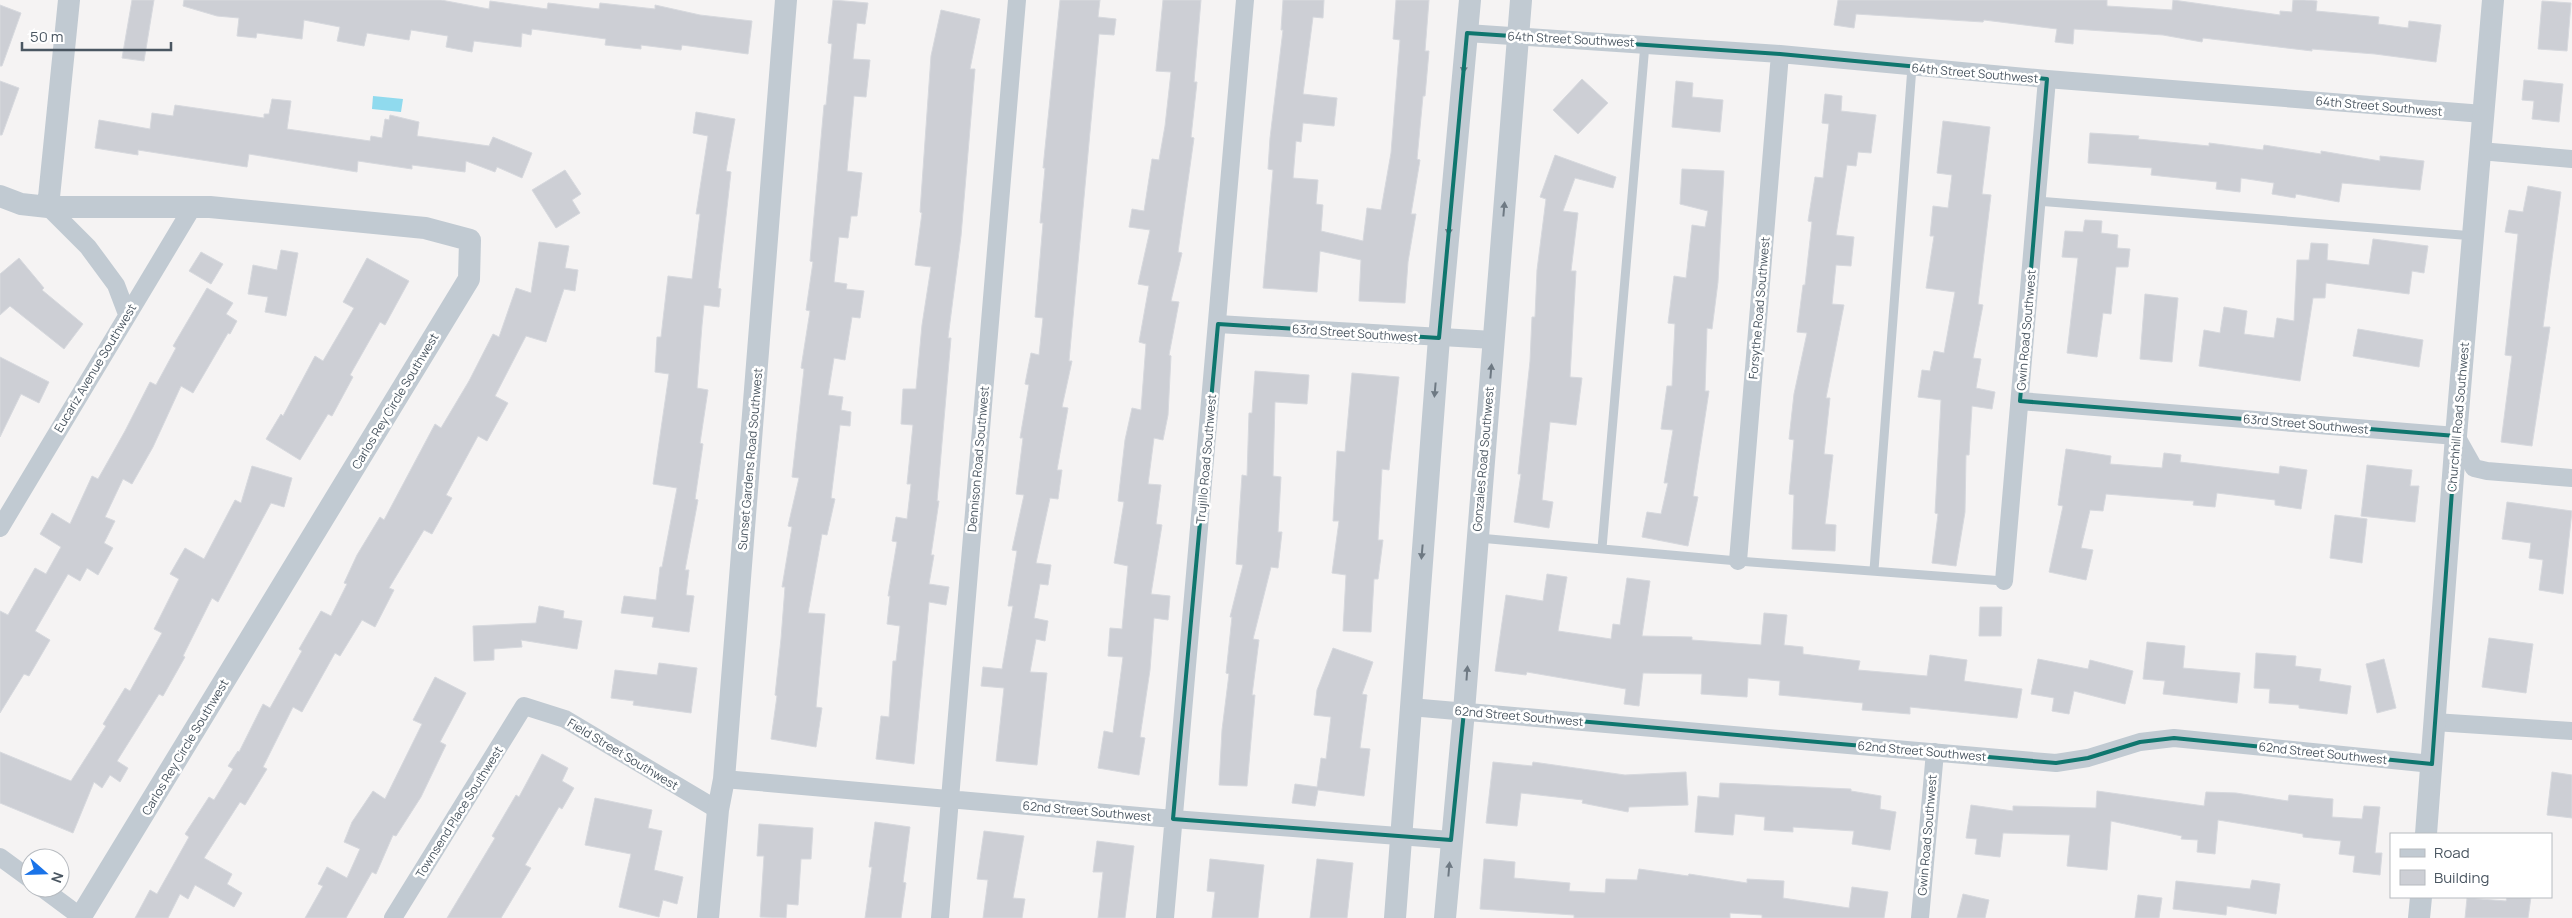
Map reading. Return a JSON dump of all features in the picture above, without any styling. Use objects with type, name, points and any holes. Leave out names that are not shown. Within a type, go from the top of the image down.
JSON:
[{"type":"street","points":[[69,0],[48,207],[88,247],[116,285],[127,314]]},
{"type":"street","name":"Sunset Gardens Road Southwest","points":[[708,918],[718,810],[724,779],[786,0]]},
{"type":"street","name":"Dennison Road Southwest","points":[[940,918],[1017,0]]},
{"type":"street","name":"Trujillo Road Southwest","points":[[1166,918],[1245,0]]},
{"type":"street","points":[[1395,918],[1439,338],[1470,0]]},
{"type":"street","name":"Gonzales Road Southwest","points":[[1445,918],[1464,711],[1520,0]]},
{"type":"street","name":"Churchhill Road Southwest","points":[[2426,833],[2456,436],[2493,0]]},
{"type":"street","name":"64th Street Southwest","points":[[1467,33],[1780,54],[2047,79],[2483,114]]},
{"type":"street","name":"Forsythe Road Southwest","points":[[1738,561],[1780,54]]},
{"type":"street","name":"Gwin Road Southwest","points":[[2004,581],[2047,79]]},
{"type":"street","points":[[2480,151],[2572,159]]},
{"type":"street","name":"Carlos Rey Circle Southwest","points":[[0,196],[21,204],[48,207],[210,207],[426,228],[470,240],[469,279],[81,918]]},
{"type":"street","name":"Eucariz Avenue Southwest","points":[[0,528],[192,208]]},
{"type":"street","name":"63rd Street Southwest","points":[[1218,324],[1493,340]]},
{"type":"street","name":"63rd Street Southwest","points":[[2020,401],[2456,436]]},
{"type":"street","points":[[2456,436],[2474,468],[2488,471],[2572,478]]},
{"type":"street","name":"Field Street Southwest","points":[[524,706],[565,719],[718,810]]},
{"type":"street","name":"Townsend Place Southwest","points":[[393,918],[524,706]]},
{"type":"street","name":"62nd Street Southwest","points":[[1410,707],[2056,763],[2088,758],[2140,742],[2174,738],[2432,764]]},
{"type":"street","points":[[2434,722],[2572,731]]},
{"type":"street","name":"Gwin Road Southwest","points":[[1920,918],[1935,752]]},
{"type":"street","name":"62nd Street Southwest","points":[[724,779],[1174,819],[1451,840]]},
{"type":"street","points":[[0,857],[20,872]]},
{"type":"street","points":[[55,898],[81,918]]},
{"type":"street","points":[[2419,918],[2421,898]]},
{"type":"lane","points":[[1602,548],[1645,44]]},
{"type":"lane","points":[[1874,570],[1912,67]]},
{"type":"lane","points":[[2037,201],[2474,236]]},
{"type":"lane","points":[[1477,538],[1738,561],[2004,581]]},
{"type":"highlighted area","points":[[1467,33],[1780,54],[2047,79],[2020,401],[2456,436],[2432,764],[2174,738],[2140,742],[2088,758],[2056,763],[1464,711],[1451,840],[1173,819],[1218,324],[1439,338]]},
{"type":"water","points":[[373,96],[403,99],[401,112],[372,109]]},
{"type":"building","points":[[132,0],[154,0],[144,61],[122,58]]},
{"type":"building","points":[[184,0],[441,0],[489,9],[490,1],[547,9],[548,3],[599,9],[600,3],[655,9],[655,5],[700,15],[752,21],[748,54],[682,45],[681,50],[641,45],[641,49],[605,45],[606,39],[532,29],[531,35],[522,33],[521,47],[474,41],[472,52],[446,47],[448,36],[411,30],[409,40],[367,33],[364,46],[337,41],[340,27],[304,20],[302,39],[257,33],[256,38],[237,36],[239,18],[217,16],[183,6]]},
{"type":"building","points":[[833,0],[868,3],[865,24],[857,23],[853,59],[870,60],[866,97],[854,96],[847,171],[862,173],[857,216],[851,216],[848,238],[839,237],[834,282],[847,284],[846,289],[864,291],[860,318],[852,317],[845,360],[834,358],[828,395],[843,397],[841,410],[851,412],[850,426],[840,425],[831,498],[835,499],[827,535],[822,534],[808,613],[825,614],[816,707],[822,708],[816,747],[771,739],[777,696],[775,695],[785,587],[782,587],[792,527],[788,526],[799,478],[792,477],[804,369],[801,368],[810,311],[806,310],[813,262],[810,261],[824,105],[826,105],[832,44],[828,43]]},
{"type":"building","points":[[1060,0],[1100,0],[1098,17],[1116,19],[1114,35],[1099,34],[1069,361],[1072,361],[1062,407],[1068,408],[1057,470],[1062,470],[1058,499],[1050,498],[1036,563],[1051,565],[1048,585],[1040,584],[1034,618],[1048,621],[1045,641],[1036,639],[1030,672],[1047,673],[1037,765],[996,761],[1004,688],[981,686],[983,667],[1002,669],[1013,606],[1008,606],[1017,551],[1012,550],[1024,495],[1016,494],[1023,438],[1020,438],[1029,385],[1025,384],[1031,353],[1039,355],[1043,318],[1035,317],[1043,223],[1040,223],[1045,168],[1043,168]]},
{"type":"building","points":[[1163,0],[1201,0],[1194,82],[1197,82],[1191,137],[1194,138],[1178,252],[1182,253],[1171,301],[1179,302],[1169,355],[1171,356],[1168,415],[1163,440],[1154,438],[1148,484],[1161,485],[1156,524],[1162,525],[1151,594],[1170,596],[1168,620],[1154,618],[1150,670],[1140,737],[1145,738],[1139,775],[1098,768],[1104,731],[1113,733],[1123,657],[1108,656],[1110,628],[1122,629],[1128,566],[1114,563],[1124,502],[1118,501],[1125,440],[1132,408],[1141,410],[1146,344],[1139,342],[1149,286],[1138,284],[1150,230],[1129,227],[1132,209],[1144,211],[1152,159],[1159,160],[1165,126],[1171,72],[1156,71]]},
{"type":"building","points":[[1283,0],[1324,0],[1323,18],[1313,17],[1303,94],[1337,98],[1334,126],[1303,123],[1301,142],[1296,141],[1293,178],[1318,180],[1316,204],[1323,205],[1321,231],[1363,241],[1367,208],[1381,210],[1391,153],[1400,40],[1393,39],[1396,0],[1429,0],[1425,51],[1429,51],[1417,159],[1420,160],[1411,214],[1416,214],[1408,262],[1405,303],[1359,301],[1361,260],[1320,251],[1317,292],[1263,288],[1273,170],[1268,169],[1270,138],[1283,30],[1281,30]]},
{"type":"building","points":[[1838,0],[2107,0],[2107,6],[2172,10],[2173,0],[2280,15],[2280,11],[2292,12],[2293,0],[2304,0],[2317,1],[2316,11],[2379,17],[2378,24],[2408,28],[2409,21],[2441,25],[2436,62],[2375,54],[2312,49],[2312,51],[2203,38],[2202,42],[2163,35],[2074,29],[2073,44],[2055,42],[2057,29],[1984,20],[1983,22],[1856,14],[1854,28],[1834,25]]},
{"type":"building","points":[[2542,1],[2571,3],[2567,51],[2538,49]]},
{"type":"building","points":[[0,5],[21,13],[2,66],[0,66]]},
{"type":"building","points":[[941,10],[980,19],[970,69],[975,69],[961,236],[948,338],[951,338],[937,501],[939,501],[929,584],[949,587],[946,605],[929,602],[914,764],[876,759],[881,716],[889,717],[893,661],[896,661],[900,626],[887,624],[890,596],[888,596],[897,542],[892,541],[896,517],[907,519],[911,484],[907,484],[913,425],[901,424],[903,389],[916,389],[922,325],[931,267],[915,265],[922,213],[920,212],[931,56]]},
{"type":"building","points":[[1582,79],[1608,103],[1578,134],[1553,110]]},
{"type":"building","points":[[2524,80],[2563,84],[2559,122],[2532,119],[2534,101],[2522,100]]},
{"type":"building","points":[[0,81],[19,88],[2,135],[0,135]]},
{"type":"building","points":[[1676,81],[1693,83],[1692,97],[1723,100],[1720,132],[1672,127]]},
{"type":"building","points":[[1825,94],[1842,96],[1841,111],[1876,115],[1871,153],[1858,152],[1856,166],[1847,165],[1836,235],[1854,237],[1851,266],[1836,265],[1832,304],[1844,305],[1826,398],[1830,398],[1824,454],[1833,455],[1825,524],[1836,525],[1835,551],[1792,549],[1794,495],[1789,494],[1794,440],[1789,439],[1794,394],[1807,333],[1797,332],[1803,285],[1805,285],[1812,222],[1808,221],[1815,177],[1823,178],[1829,124],[1822,123]]},
{"type":"building","points":[[272,99],[291,101],[287,129],[370,141],[371,136],[382,138],[385,119],[389,120],[390,115],[419,122],[417,136],[489,146],[493,137],[532,153],[522,178],[497,167],[495,172],[466,161],[465,172],[412,165],[412,169],[358,161],[357,172],[249,154],[247,167],[138,150],[138,155],[95,148],[99,120],[150,129],[152,113],[173,116],[175,105],[264,118],[264,114],[269,114]]},
{"type":"building","points":[[696,112],[735,119],[726,171],[731,172],[718,288],[721,289],[719,307],[704,305],[702,325],[697,388],[708,390],[700,443],[703,444],[695,499],[698,500],[685,570],[689,570],[686,595],[694,596],[689,632],[652,627],[654,617],[621,613],[624,596],[656,600],[660,567],[662,567],[677,488],[653,484],[669,374],[655,372],[657,337],[661,337],[668,276],[692,279],[700,214],[696,214],[708,136],[693,133]]},
{"type":"building","points":[[1943,121],[1990,127],[1982,194],[1991,195],[1978,304],[1983,305],[1973,358],[1981,359],[1976,388],[1995,392],[1992,409],[1972,406],[1969,455],[1966,455],[1965,512],[1956,566],[1932,563],[1938,514],[1935,513],[1941,400],[1918,397],[1922,370],[1930,371],[1934,351],[1944,353],[1955,292],[1926,288],[1934,236],[1930,236],[1933,206],[1948,208],[1952,175],[1937,173]]},
{"type":"building","points":[[2090,133],[2139,136],[2138,139],[2209,146],[2209,143],[2263,150],[2264,145],[2321,154],[2321,151],[2380,161],[2380,156],[2424,161],[2420,190],[2342,183],[2339,202],[2296,194],[2295,198],[2272,194],[2274,183],[2241,178],[2240,192],[2216,189],[2217,182],[2151,175],[2152,168],[2088,163]]},
{"type":"building","points":[[1555,155],[1616,177],[1613,188],[1575,178],[1563,211],[1578,213],[1571,271],[1576,271],[1570,377],[1582,378],[1576,425],[1550,422],[1542,500],[1553,502],[1549,528],[1514,522],[1521,474],[1518,474],[1530,361],[1532,317],[1535,317],[1537,270],[1546,199],[1540,197]]},
{"type":"building","points":[[1682,169],[1724,171],[1718,282],[1712,329],[1707,328],[1705,391],[1709,391],[1693,496],[1698,497],[1688,546],[1642,537],[1647,512],[1661,514],[1668,483],[1664,483],[1673,430],[1661,429],[1667,386],[1672,386],[1675,324],[1668,323],[1674,276],[1686,278],[1692,225],[1705,227],[1708,211],[1680,204]]},
{"type":"building","points":[[565,170],[581,194],[572,200],[580,213],[556,228],[532,190]]},
{"type":"building","points":[[2528,186],[2561,192],[2543,327],[2550,327],[2532,446],[2501,442],[2512,356],[2505,355],[2518,234],[2505,232],[2509,210],[2523,212]]},
{"type":"building","points":[[2085,220],[2102,221],[2101,233],[2118,235],[2117,248],[2130,249],[2128,267],[2116,267],[2111,314],[2103,313],[2097,357],[2067,353],[2078,258],[2062,257],[2065,231],[2083,232]]},
{"type":"building","points":[[2373,239],[2428,246],[2424,273],[2412,271],[2409,294],[2326,283],[2325,298],[2313,298],[2300,381],[2199,366],[2204,330],[2220,333],[2224,307],[2247,311],[2244,334],[2274,338],[2277,318],[2294,321],[2297,260],[2309,260],[2311,243],[2328,244],[2327,260],[2369,265]]},
{"type":"building","points":[[539,242],[569,246],[565,268],[578,270],[575,291],[564,289],[546,342],[526,336],[495,396],[508,403],[487,441],[478,436],[446,495],[452,498],[432,534],[424,530],[389,588],[394,590],[375,627],[362,620],[340,656],[335,653],[302,712],[293,707],[263,767],[267,769],[245,805],[240,802],[204,858],[232,874],[227,884],[242,893],[234,907],[195,885],[188,899],[180,894],[168,918],[135,918],[150,890],[157,894],[189,837],[185,834],[209,797],[214,800],[233,769],[228,766],[239,752],[263,704],[270,708],[302,651],[299,649],[321,611],[331,616],[347,584],[344,583],[357,555],[380,517],[384,520],[435,424],[441,428],[469,381],[493,334],[499,337],[516,288],[531,293]]},
{"type":"building","points":[[281,250],[298,253],[286,316],[265,312],[268,297],[248,294],[253,265],[277,270]]},
{"type":"building","points":[[201,252],[223,264],[211,284],[189,271]]},
{"type":"building","points":[[19,258],[44,288],[42,290],[83,324],[64,349],[10,306],[0,315],[0,274]]},
{"type":"building","points":[[367,258],[409,281],[385,325],[380,322],[350,375],[353,377],[332,416],[328,414],[300,460],[266,439],[281,414],[283,416],[315,356],[323,361],[354,308],[343,302]]},
{"type":"building","points":[[207,288],[233,303],[226,314],[237,321],[193,393],[181,386],[153,447],[132,484],[123,479],[105,517],[115,521],[104,543],[113,548],[98,575],[87,568],[80,581],[68,574],[35,631],[50,640],[29,676],[24,674],[0,713],[0,611],[8,615],[35,568],[46,574],[61,547],[40,534],[52,513],[70,524],[92,476],[98,479],[150,382],[156,385],[176,348],[173,346]]},
{"type":"building","points":[[2145,294],[2178,298],[2172,362],[2140,359]]},
{"type":"building","points":[[2358,329],[2423,340],[2419,367],[2353,356]]},
{"type":"building","points":[[0,357],[49,382],[39,403],[21,394],[0,437]]},
{"type":"building","points":[[1255,371],[1309,375],[1307,404],[1275,402],[1273,476],[1281,477],[1278,532],[1282,532],[1278,568],[1271,567],[1253,639],[1259,640],[1252,695],[1255,695],[1247,786],[1219,785],[1222,730],[1229,674],[1226,673],[1232,617],[1230,617],[1243,565],[1236,564],[1242,475],[1247,476],[1249,413],[1252,413]]},
{"type":"building","points":[[1352,373],[1399,377],[1389,470],[1382,469],[1378,540],[1383,540],[1378,579],[1374,579],[1371,632],[1343,631],[1346,575],[1332,573],[1339,521],[1333,521],[1337,451],[1345,452]]},
{"type":"building","points":[[2066,449],[2111,456],[2110,464],[2162,468],[2164,453],[2181,455],[2180,462],[2279,474],[2280,466],[2307,470],[2301,509],[2275,505],[2275,500],[2217,493],[2215,507],[2193,505],[2194,501],[2106,494],[2103,511],[2090,510],[2081,548],[2093,550],[2086,580],[2049,572],[2063,506],[2058,505]]},
{"type":"building","points":[[2367,465],[2412,470],[2410,486],[2419,486],[2415,522],[2361,516]]},
{"type":"building","points":[[252,466],[292,478],[284,507],[271,503],[218,602],[212,598],[183,656],[185,657],[163,696],[159,694],[117,761],[128,768],[120,782],[110,775],[102,788],[94,782],[73,833],[0,803],[0,752],[71,781],[106,726],[103,724],[125,688],[130,691],[162,633],[154,629],[179,579],[170,574],[185,548],[204,559],[235,500],[241,503]]},
{"type":"building","points":[[2507,502],[2572,511],[2563,594],[2539,590],[2543,560],[2529,558],[2531,543],[2502,539]]},
{"type":"building","points":[[2335,515],[2367,519],[2362,563],[2330,558]]},
{"type":"building","points":[[1547,574],[1567,577],[1558,631],[1611,639],[1613,624],[1620,625],[1627,578],[1650,581],[1642,636],[1692,637],[1692,640],[1761,645],[1764,613],[1787,615],[1784,645],[1803,647],[1803,654],[1860,661],[1858,670],[1927,676],[1930,655],[1967,660],[1964,681],[2022,689],[2017,718],[1910,707],[1910,714],[1862,710],[1863,703],[1779,695],[1780,681],[1748,678],[1747,697],[1701,694],[1702,674],[1643,673],[1639,706],[1624,704],[1626,689],[1527,672],[1526,675],[1495,671],[1506,595],[1543,601]]},
{"type":"building","points":[[539,606],[564,611],[563,618],[582,621],[577,649],[521,640],[522,647],[494,649],[494,660],[474,661],[473,626],[536,623]]},
{"type":"building","points":[[1980,607],[2002,607],[2001,636],[1979,636]]},
{"type":"building","points":[[2489,638],[2533,644],[2526,693],[2482,687]]},
{"type":"building","points":[[2147,642],[2185,646],[2183,668],[2240,673],[2237,703],[2163,694],[2165,681],[2143,679]]},
{"type":"building","points":[[1333,648],[1373,662],[1362,694],[1367,695],[1360,748],[1370,749],[1364,796],[1318,790],[1315,806],[1292,803],[1295,784],[1317,787],[1321,758],[1326,759],[1331,717],[1314,715],[1317,690]]},
{"type":"building","points":[[2256,653],[2296,656],[2295,666],[2321,669],[2319,681],[2351,686],[2347,714],[2299,708],[2299,705],[2269,703],[2270,689],[2254,688]]},
{"type":"building","points":[[2038,659],[2088,669],[2090,660],[2133,671],[2125,704],[2074,691],[2069,714],[2052,711],[2054,698],[2031,694]]},
{"type":"building","points":[[2384,659],[2396,708],[2377,713],[2366,664]]},
{"type":"building","points":[[659,663],[697,668],[691,713],[633,705],[634,701],[611,698],[615,670],[657,675]]},
{"type":"building","points":[[435,677],[466,693],[440,742],[446,745],[421,797],[396,836],[393,835],[376,874],[372,872],[346,918],[305,918],[323,886],[318,884],[327,867],[347,878],[360,849],[344,842],[352,822],[373,791],[385,799],[422,724],[413,720]]},
{"type":"building","points":[[542,754],[568,768],[562,781],[574,788],[562,809],[559,807],[525,865],[531,868],[501,918],[447,918],[495,838],[492,836],[516,795],[519,797]]},
{"type":"building","points":[[1493,762],[1532,766],[1533,762],[1625,775],[1686,772],[1688,805],[1629,807],[1628,812],[1582,803],[1583,800],[1521,793],[1517,826],[1486,823]]},
{"type":"building","points":[[2552,772],[2572,775],[2572,818],[2547,815]]},
{"type":"building","points":[[1720,783],[1851,789],[1851,791],[1881,796],[1880,809],[1896,812],[1890,850],[1852,844],[1854,831],[1793,827],[1793,832],[1764,830],[1765,817],[1735,814],[1733,835],[1695,832],[1698,796],[1719,798]]},
{"type":"building","points":[[2097,791],[2204,806],[2206,792],[2236,793],[2288,801],[2289,795],[2333,799],[2332,817],[2362,819],[2364,806],[2380,807],[2375,853],[2382,853],[2380,875],[2353,872],[2355,856],[2339,854],[2341,841],[2303,837],[2303,834],[2218,820],[2215,854],[2197,852],[2198,840],[2181,839],[2182,836],[2111,821],[2107,870],[2067,866],[2070,835],[2003,833],[2000,857],[1975,854],[1977,839],[1966,838],[1971,805],[2013,811],[2013,806],[2096,808]]},
{"type":"building","points":[[595,798],[652,810],[648,828],[662,831],[654,870],[683,877],[677,904],[663,900],[659,917],[619,907],[631,854],[585,845]]},
{"type":"building","points":[[875,822],[910,827],[903,882],[906,883],[901,918],[865,918],[872,867],[869,867]]},
{"type":"building","points":[[759,824],[813,828],[811,859],[801,859],[798,905],[787,904],[786,918],[760,917],[764,856],[757,856]]},
{"type":"building","points":[[984,831],[1024,836],[1013,898],[1025,899],[1022,918],[983,918],[988,880],[977,879]]},
{"type":"building","points":[[1097,841],[1134,846],[1125,918],[1098,918],[1103,872],[1093,872]]},
{"type":"building","points":[[1210,859],[1264,865],[1258,918],[1212,918],[1215,892],[1207,891]]},
{"type":"building","points":[[1317,859],[1353,863],[1347,918],[1310,918]]},
{"type":"building","points":[[1484,859],[1515,862],[1514,878],[1570,883],[1569,891],[1605,893],[1606,879],[1637,880],[1639,869],[1747,883],[1747,879],[1784,881],[1783,898],[1849,908],[1852,887],[1888,892],[1884,918],[1762,918],[1762,915],[1730,913],[1730,918],[1574,918],[1574,915],[1480,909]]},
{"type":"building","points":[[2252,880],[2280,884],[2276,914],[2227,906],[2226,915],[2173,909],[2176,881],[2250,889]]},
{"type":"building","points":[[1963,894],[1989,900],[1985,918],[1957,918]]},
{"type":"building","points":[[2138,895],[2162,898],[2159,918],[2135,918]]},
{"type":"building","points":[[2467,898],[2506,901],[2507,898],[2531,898],[2528,918],[2465,918]]}]
